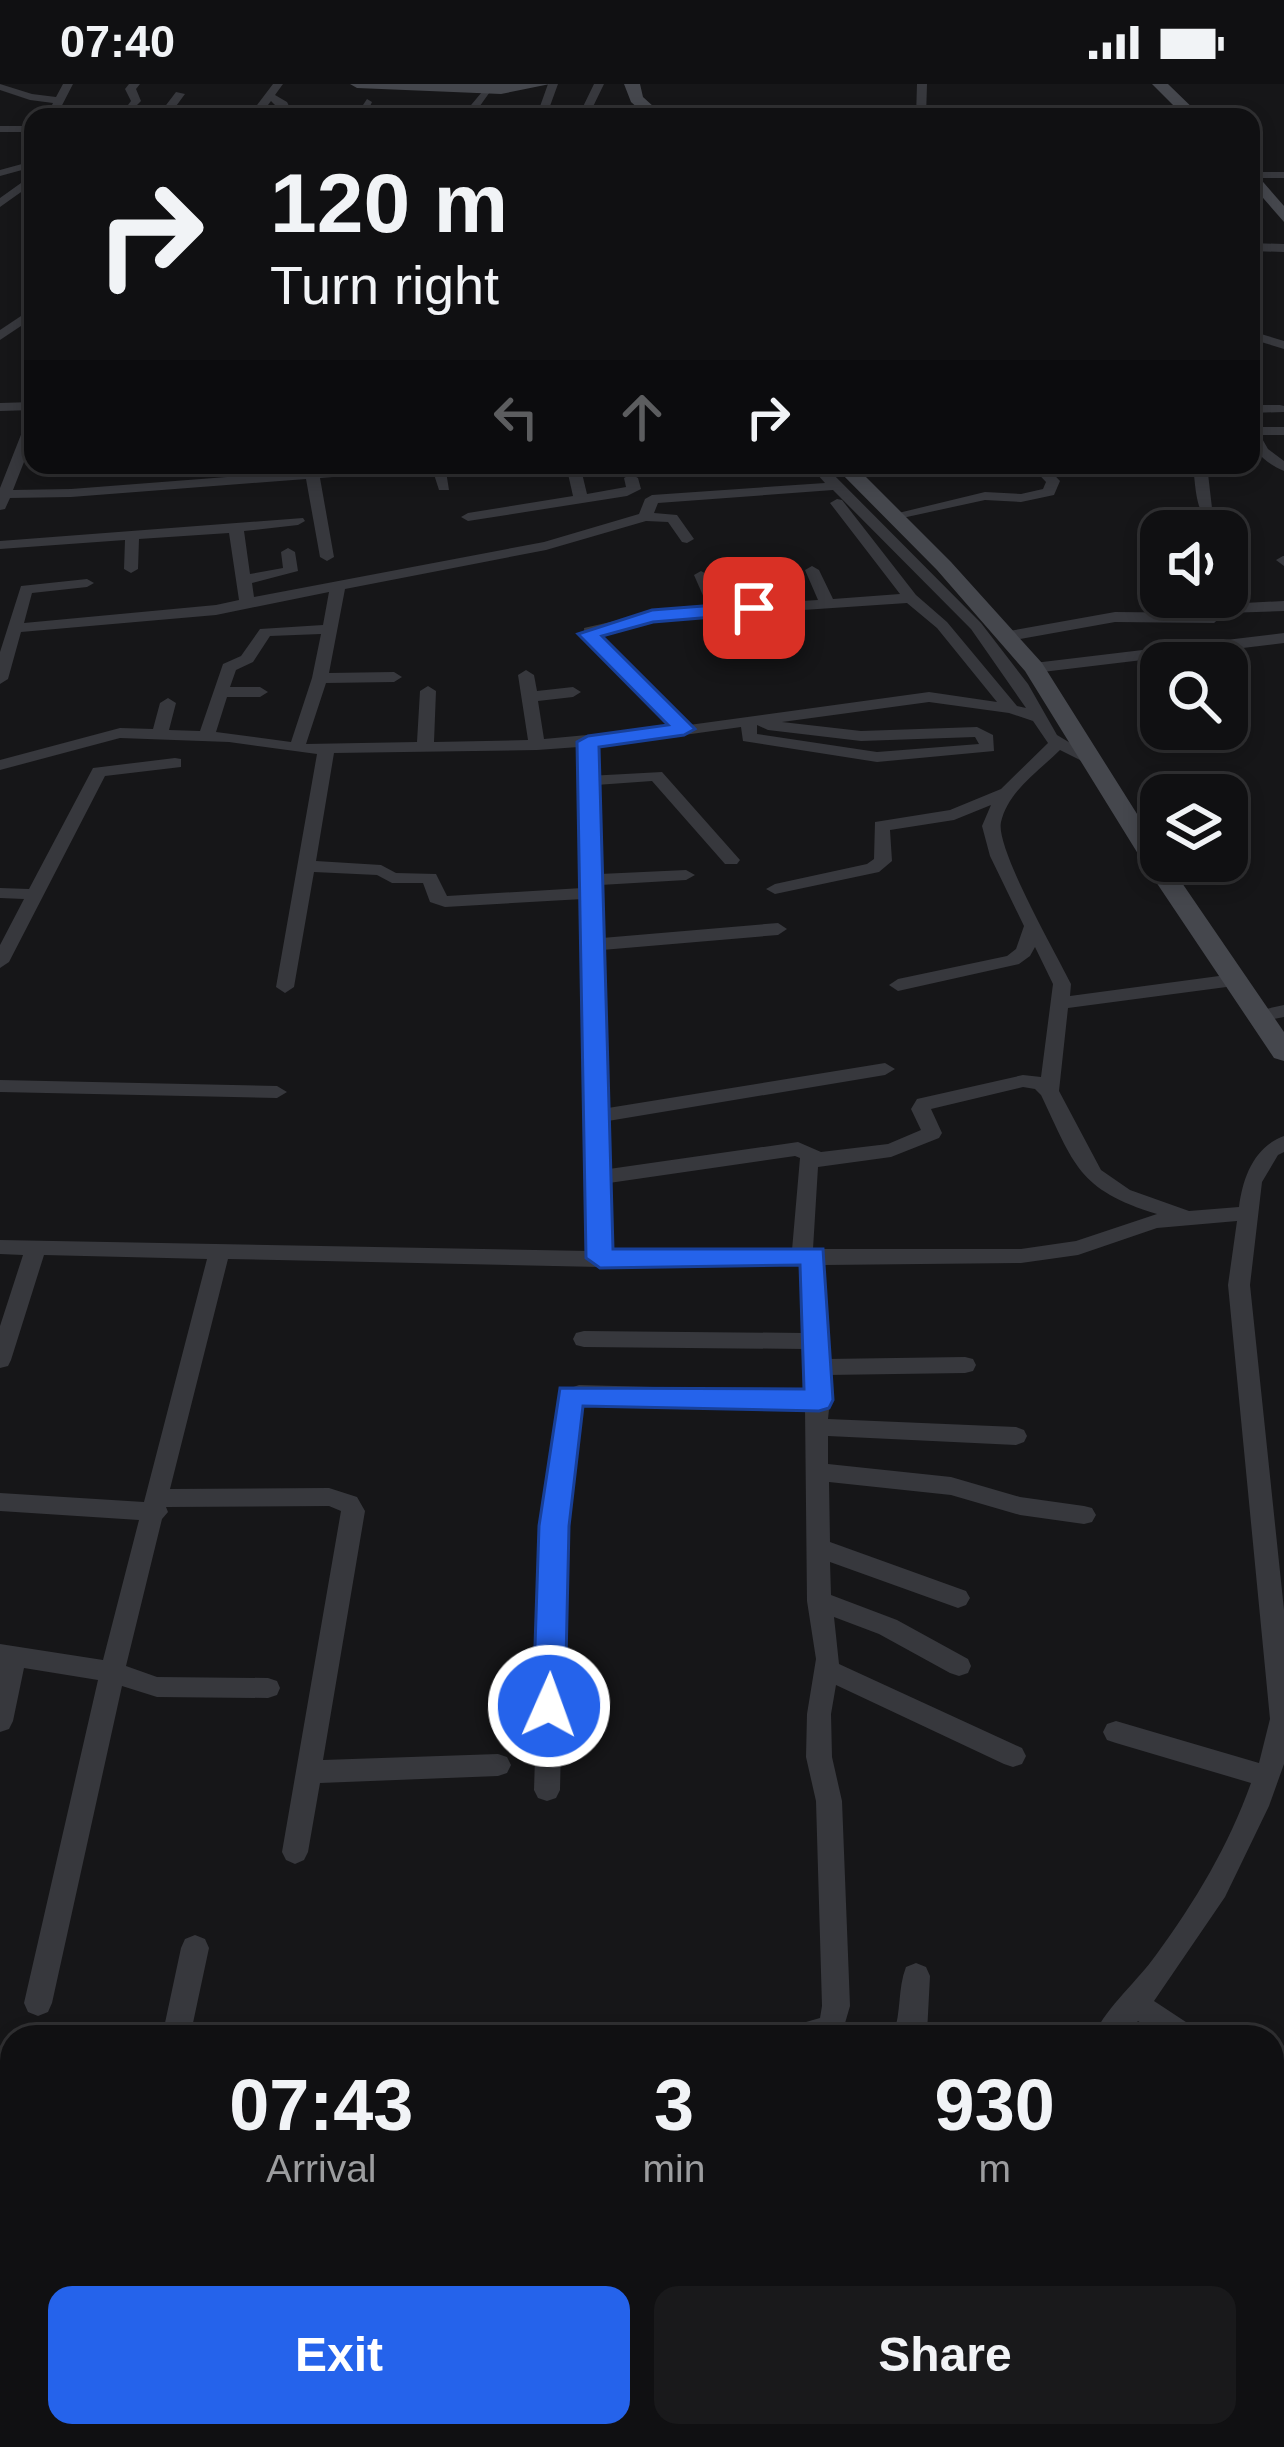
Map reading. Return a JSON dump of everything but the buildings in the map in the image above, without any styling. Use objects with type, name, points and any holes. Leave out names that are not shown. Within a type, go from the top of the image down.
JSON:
[{"type":"street","points":[[55,108],[68,84]]},
{"type":"street","points":[[259,108],[278,84]]},
{"type":"street","points":[[357,84],[487,89],[542,84]]},
{"type":"street","points":[[1160,84],[1185,108]]},
{"type":"street","points":[[0,86],[30,97],[59,100]]},
{"type":"street","points":[[473,108],[487,89]]},
{"type":"street","points":[[169,108],[180,94]]},
{"type":"street","points":[[268,95],[286,108]]},
{"type":"street","points":[[364,108],[367,102]]},
{"type":"street","points":[[0,173],[24,168]]},
{"type":"street","points":[[18,171],[24,179]]},
{"type":"street","points":[[1260,186],[1284,217]]},
{"type":"street","points":[[1260,409],[1280,409]]},
{"type":"street","points":[[1260,448],[1284,467]]},
{"type":"street","points":[[3,500],[24,462]]},
{"type":"street","points":[[3,500],[325,474]]},
{"type":"street","points":[[440,474],[444,487]]},
{"type":"street","points":[[575,474],[581,499]]},
{"type":"street","points":[[893,516],[985,496],[1022,499],[1049,492],[1053,481],[1046,474]]},
{"type":"street","points":[[1201,474],[1207,510]]},
{"type":"street","points":[[312,475],[327,557]]},
{"type":"street","points":[[468,517],[632,491],[631,478]]},
{"type":"street","points":[[835,480],[911,598],[942,626],[1011,709]]},
{"type":"street","points":[[835,480],[976,626],[1021,684],[1057,744],[1094,762]]},
{"type":"street","points":[[644,517],[649,501],[659,498],[835,480],[893,516],[1034,668],[1234,980],[1272,1014],[1284,1052]]},
{"type":"street","points":[[9,626],[216,610],[546,546],[644,517],[676,520],[687,539]]},
{"type":"street","points":[[0,544],[298,521]]},
{"type":"street","points":[[236,528],[247,603]]},
{"type":"street","points":[[131,568],[132,535]]},
{"type":"street","points":[[243,580],[291,571],[288,553]]},
{"type":"street","points":[[812,570],[827,603]]},
{"type":"street","points":[[701,575],[717,611]]},
{"type":"street","points":[[0,680],[9,626],[26,589],[87,583]]},
{"type":"street","points":[[297,748],[320,678],[338,585]]},
{"type":"street","points":[[684,729],[588,634],[652,616],[911,598]]},
{"type":"street","points":[[1248,604],[1284,606]]},
{"type":"street","points":[[1009,636],[1115,617],[1140,617]]},
{"type":"street","points":[[206,736],[229,667],[247,659],[265,632],[332,629]]},
{"type":"street","points":[[1034,668],[1284,638]]},
{"type":"street","points":[[526,675],[537,745]]},
{"type":"street","points":[[320,678],[394,677]]},
{"type":"street","points":[[425,749],[428,691]]},
{"type":"street","points":[[220,692],[260,692]]},
{"type":"street","points":[[530,697],[574,692]]},
{"type":"street","points":[[0,765],[102,736],[160,732],[326,751],[537,745],[627,739],[862,704],[946,697],[1040,718]]},
{"type":"street","points":[[160,732],[168,703]]},
{"type":"street","points":[[861,736],[862,704]]},
{"type":"street","points":[[743,722],[861,736],[977,732],[985,735],[988,748],[862,756],[749,738],[743,722]]},
{"type":"street","points":[[588,742],[600,1258]]},
{"type":"street","points":[[775,889],[873,868],[883,861],[881,826],[954,815],[1008,791],[1057,744]]},
{"type":"street","points":[[285,987],[326,751]]},
{"type":"street","points":[[0,962],[99,772],[175,763]]},
{"type":"street","points":[[591,779],[656,776],[731,860]]},
{"type":"street","points":[[1008,791],[991,826],[999,856],[1059,975],[1062,1003],[1049,1091]]},
{"type":"street","points":[[307,866],[381,870],[392,878],[430,878],[436,898],[445,902],[686,875]]},
{"type":"street","points":[[0,893],[33,894]]},
{"type":"street","points":[[898,985],[1013,960],[1024,952],[1034,924]]},
{"type":"street","points":[[591,945],[778,929]]},
{"type":"street","points":[[1062,1003],[1234,980]]},
{"type":"street","points":[[598,1116],[885,1069]]},
{"type":"street","points":[[598,1178],[798,1150],[815,1158],[891,1150],[926,1139],[932,1128],[921,1107],[929,1102],[1023,1081],[1040,1083],[1049,1091],[1094,1180],[1113,1193],[1188,1216]]},
{"type":"street","points":[[0,1086],[278,1092]]},
{"type":"street","points":[[1118,2025],[1224,1875],[1268,1777],[1284,1699],[1239,1285],[1252,1182],[1271,1150],[1284,1143]]},
{"type":"street","points":[[815,1158],[807,1165],[808,1256],[819,1400],[819,1601],[826,1669],[819,1757],[829,1801],[836,2006],[832,2025]]},
{"type":"street","points":[[0,1247],[600,1258],[1038,1255],[1078,1248],[1155,1221],[1248,1213]]},
{"type":"street","points":[[0,1360],[36,1248]]},
{"type":"street","points":[[38,2003],[92,1781],[112,1672],[220,1249]]},
{"type":"street","points":[[584,1339],[965,1366]]},
{"type":"street","points":[[547,1790],[554,1526],[567,1398],[579,1393],[819,1400]]},
{"type":"street","points":[[819,1427],[1016,1436]]},
{"type":"street","points":[[818,1472],[951,1486],[1021,1506],[1084,1515]]},
{"type":"street","points":[[0,1502],[158,1505],[329,1497],[349,1503],[354,1520],[295,1852]]},
{"type":"street","points":[[819,1548],[958,1598]]},
{"type":"street","points":[[819,1601],[888,1627],[959,1666]]},
{"type":"street","points":[[0,1720],[7,1656],[112,1672],[157,1687],[268,1688]]},
{"type":"street","points":[[826,1669],[1013,1756]]},
{"type":"street","points":[[1116,1732],[1268,1777]]},
{"type":"street","points":[[309,1772],[497,1765]]},
{"type":"street","points":[[179,2025],[195,1948]]},
{"type":"street","points":[[913,2025],[916,1976]]},
{"type":"street","points":[[1136,2004],[1167,2025]]},
{"type":"route","points":[[549,1706],[554,1526],[567,1398],[579,1393],[819,1400],[814,1256],[600,1258],[588,742],[684,729],[588,634],[652,616],[754,608]]}]
